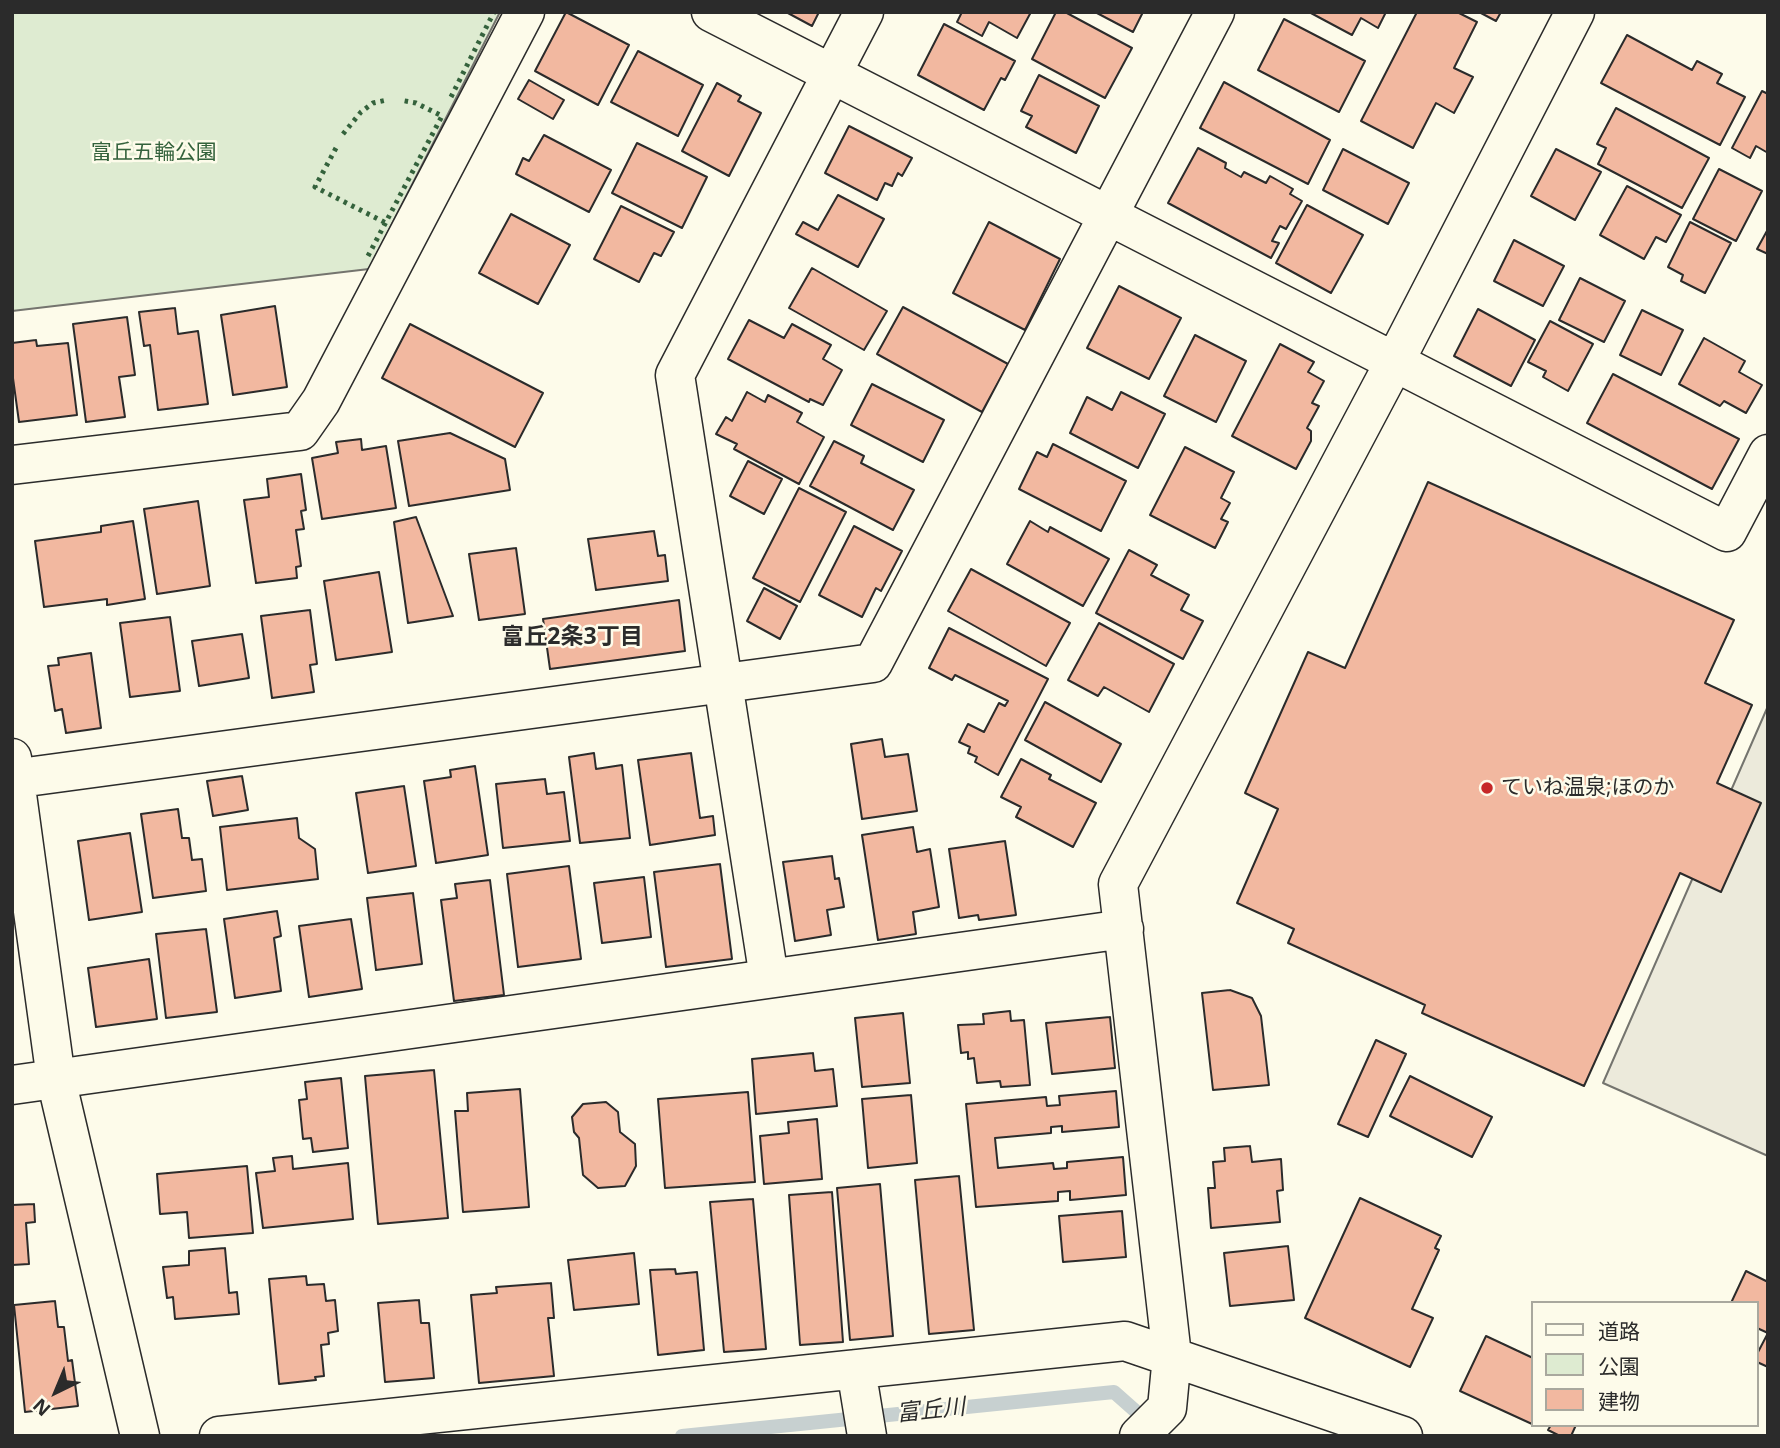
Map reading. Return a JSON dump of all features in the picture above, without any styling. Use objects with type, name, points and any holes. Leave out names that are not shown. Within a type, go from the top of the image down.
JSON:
[{"type":"street","points":[[12,465],[300,430],[321,401],[526,12]]},
{"type":"street","points":[[712,12],[1727,532],[1768,454]]},
{"type":"street","points":[[769,978],[675,375],[864,12]]},
{"type":"street","points":[[140,1436],[56,1079],[13,772],[725,684],[873,663],[1215,12]]},
{"type":"street","points":[[1139,1436],[1167,1408],[1172,1356],[1118,884],[1394,363],[1574,12]]},
{"type":"street","points":[[12,1085],[1124,929]]},
{"type":"street","points":[[219,1436],[858,1380],[1125,1341],[1404,1436]]},
{"type":"street","points":[[858,1380],[867,1436]]},
{"type":"green space","name":"富丘五輪公園","points":[[12,12],[500,12],[369,269],[12,311]]},
{"type":"shaded area","name":"ていね温泉;ほのか","points":[[1768,706],[1768,1156],[1603,1083]]},
{"type":"building","points":[[566,12],[629,45],[598,105],[535,71]]},
{"type":"building","points":[[786,12],[819,12],[812,26]]},
{"type":"building","points":[[962,12],[1031,12],[1017,38],[989,22],[982,36],[957,22]]},
{"type":"building","points":[[1056,12],[1065,12],[1132,48],[1105,98],[1032,59]]},
{"type":"building","points":[[1095,12],[1143,12],[1133,32]]},
{"type":"building","points":[[1309,12],[1386,12],[1378,28],[1361,18],[1352,35]]},
{"type":"building","points":[[1417,12],[1457,12],[1477,22],[1454,68],[1473,77],[1454,113],[1436,103],[1413,148],[1361,121]]},
{"type":"building","points":[[1479,12],[1501,12],[1496,21]]},
{"type":"building","points":[[1284,19],[1365,61],[1339,112],[1258,70]]},
{"type":"building","points":[[944,24],[1015,61],[1005,80],[1001,78],[984,110],[918,75]]},
{"type":"building","points":[[1627,35],[1692,70],[1697,61],[1722,74],[1717,83],[1745,97],[1720,145],[1601,83]]},
{"type":"building","points":[[638,51],[703,85],[678,136],[611,102]]},
{"type":"building","points":[[1039,75],[1099,106],[1076,153],[1026,127],[1032,116],[1021,111]]},
{"type":"building","points":[[529,80],[564,100],[553,119],[518,99]]},
{"type":"building","points":[[1224,82],[1330,140],[1308,184],[1200,128]]},
{"type":"building","points":[[717,83],[741,96],[738,101],[761,113],[729,176],[682,151]]},
{"type":"building","points":[[1762,91],[1768,94],[1768,153],[1756,146],[1750,158],[1732,148]]},
{"type":"building","points":[[1616,108],[1709,158],[1682,208],[1598,164],[1606,148],[1597,144]]},
{"type":"building","points":[[849,126],[912,158],[902,176],[898,173],[892,186],[885,183],[877,200],[825,173]]},
{"type":"building","points":[[544,135],[611,170],[589,212],[516,174],[523,158],[529,161]]},
{"type":"building","points":[[637,143],[707,177],[682,228],[612,193]]},
{"type":"building","points":[[1198,148],[1226,163],[1225,168],[1241,177],[1244,172],[1266,183],[1270,176],[1293,189],[1290,194],[1302,201],[1286,229],[1280,226],[1272,241],[1279,243],[1271,258],[1168,203]]},
{"type":"building","points":[[1343,149],[1409,183],[1388,224],[1323,190]]},
{"type":"building","points":[[1556,149],[1601,172],[1575,220],[1531,196]]},
{"type":"building","points":[[1719,169],[1762,191],[1736,241],[1693,219]]},
{"type":"building","points":[[1627,186],[1681,215],[1666,242],[1656,237],[1644,259],[1600,235]]},
{"type":"building","points":[[838,195],[884,219],[858,267],[796,234],[803,222],[818,230]]},
{"type":"building","points":[[1307,205],[1363,235],[1331,293],[1276,263]]},
{"type":"building","points":[[621,206],[674,232],[661,256],[654,253],[639,282],[594,259]]},
{"type":"building","points":[[511,214],[570,245],[538,304],[479,273]]},
{"type":"building","points":[[989,222],[1060,259],[1025,330],[953,293]]},
{"type":"building","points":[[1690,222],[1731,243],[1705,293],[1681,281],[1683,275],[1668,267]]},
{"type":"building","points":[[1768,229],[1768,254],[1757,249]]},
{"type":"building","points":[[1514,240],[1564,266],[1543,306],[1494,281]]},
{"type":"building","points":[[812,268],[887,311],[864,350],[789,308]]},
{"type":"building","points":[[1580,278],[1625,301],[1604,342],[1559,320]]},
{"type":"building","points":[[1119,286],[1181,318],[1149,379],[1087,348]]},
{"type":"building","points":[[275,306],[287,387],[233,395],[221,315]]},
{"type":"building","points":[[903,307],[1008,364],[982,412],[877,354]]},
{"type":"building","points":[[175,308],[178,334],[198,331],[208,404],[158,410],[150,345],[144,346],[139,312]]},
{"type":"building","points":[[1478,309],[1535,340],[1511,386],[1454,356]]},
{"type":"building","points":[[1642,310],[1683,330],[1661,375],[1620,355]]},
{"type":"building","points":[[127,317],[135,375],[119,377],[125,417],[86,422],[73,324]]},
{"type":"building","points":[[749,320],[784,338],[792,324],[831,345],[823,359],[842,370],[823,405],[810,399],[809,402],[728,359]]},
{"type":"building","points":[[1550,321],[1593,344],[1568,391],[1543,377],[1546,371],[1528,362]]},
{"type":"building","points":[[410,324],[543,393],[515,447],[382,378]]},
{"type":"building","points":[[1195,335],[1246,361],[1216,422],[1164,396]]},
{"type":"building","points":[[1704,338],[1745,361],[1739,372],[1762,385],[1746,413],[1724,401],[1720,406],[1679,384]]},
{"type":"building","points":[[36,340],[37,346],[68,343],[77,415],[19,422],[12,371],[12,343]]},
{"type":"building","points":[[1280,344],[1314,362],[1308,372],[1324,381],[1312,403],[1319,406],[1307,428],[1311,431],[1311,441],[1296,469],[1232,436]]},
{"type":"building","points":[[1613,374],[1739,439],[1712,489],[1587,423]]},
{"type":"building","points":[[872,384],[944,420],[923,462],[851,425]]},
{"type":"building","points":[[747,392],[765,402],[768,395],[802,413],[797,422],[824,437],[799,484],[734,449],[737,444],[716,434],[726,417],[732,421]]},
{"type":"building","points":[[1121,392],[1165,414],[1138,468],[1070,433],[1087,397],[1112,410]]},
{"type":"building","points":[[450,433],[505,459],[510,490],[409,506],[398,441]]},
{"type":"building","points":[[361,439],[362,450],[386,446],[396,508],[322,519],[312,458],[338,453],[336,442]]},
{"type":"building","points":[[834,441],[864,456],[861,463],[914,490],[893,530],[810,486]]},
{"type":"building","points":[[1053,444],[1126,481],[1101,531],[1019,489],[1037,452],[1047,457]]},
{"type":"building","points":[[1185,447],[1234,472],[1221,498],[1230,503],[1221,519],[1228,522],[1215,548],[1150,515]]},
{"type":"building","points":[[748,461],[782,479],[764,514],[730,496]]},
{"type":"building","points":[[301,474],[306,510],[301,511],[304,529],[296,530],[301,566],[296,567],[297,578],[256,583],[244,500],[269,497],[267,479]]},
{"type":"building","name":"ていね温泉;ほのか","points":[[1428,482],[1734,620],[1705,683],[1752,705],[1717,783],[1761,803],[1721,892],[1680,873],[1584,1086],[1422,1013],[1425,1005],[1288,943],[1294,929],[1237,903],[1278,809],[1245,793],[1308,652],[1345,668]]},
{"type":"building","points":[[799,488],[846,512],[800,602],[753,578]]},
{"type":"building","points":[[198,501],[210,586],[157,594],[144,509]]},
{"type":"building","points":[[416,517],[453,616],[408,623],[394,522]]},
{"type":"building","points":[[133,521],[145,599],[107,605],[107,599],[44,607],[35,541],[101,532],[101,526]]},
{"type":"building","points":[[1030,521],[1048,532],[1050,527],[1109,559],[1083,606],[1007,564]]},
{"type":"building","points":[[854,526],[902,551],[881,591],[876,588],[862,617],[819,595]]},
{"type":"building","points":[[654,531],[658,556],[665,555],[668,581],[596,590],[588,539]]},
{"type":"building","points":[[516,548],[525,614],[479,620],[469,554]]},
{"type":"building","points":[[1129,550],[1157,565],[1151,575],[1189,595],[1181,610],[1203,621],[1183,659],[1096,613]]},
{"type":"building","points":[[971,569],[1070,623],[1046,666],[948,611]]},
{"type":"building","points":[[379,572],[392,652],[336,660],[324,581]]},
{"type":"building","points":[[764,588],[797,606],[780,639],[747,621]]},
{"type":"building","points":[[679,600],[685,651],[550,669],[543,619]]},
{"type":"building","points":[[310,610],[317,664],[310,665],[314,692],[272,698],[261,616]]},
{"type":"building","points":[[170,617],[180,691],[130,697],[120,623]]},
{"type":"building","points":[[1099,623],[1174,664],[1149,712],[1104,687],[1098,696],[1068,680]]},
{"type":"building","points":[[949,628],[1048,679],[998,775],[975,762],[977,757],[968,753],[970,747],[959,742],[968,724],[984,732],[999,703],[1005,706],[1008,701],[955,675],[952,680],[929,668]]},
{"type":"building","points":[[242,634],[249,678],[199,686],[192,641]]},
{"type":"building","points":[[91,653],[101,728],[66,733],[62,709],[55,711],[48,666],[59,665],[58,658]]},
{"type":"building","points":[[1045,702],[1121,744],[1101,782],[1025,740]]},
{"type":"building","points":[[882,739],[885,757],[908,754],[917,811],[862,819],[851,744]]},
{"type":"building","points":[[594,753],[596,769],[622,765],[630,838],[580,843],[569,757]]},
{"type":"building","points":[[691,753],[700,818],[713,816],[715,835],[650,845],[638,760]]},
{"type":"building","points":[[1021,759],[1051,775],[1049,779],[1096,803],[1073,847],[1016,817],[1021,807],[1001,797]]},
{"type":"building","points":[[475,766],[488,855],[436,863],[424,781],[451,777],[450,770]]},
{"type":"building","points":[[242,776],[248,810],[213,816],[207,781]]},
{"type":"building","points":[[545,779],[547,794],[564,792],[570,841],[503,848],[496,784]]},
{"type":"building","points":[[404,786],[416,866],[368,873],[356,793]]},
{"type":"building","points":[[178,809],[182,838],[189,838],[192,860],[202,859],[206,891],[153,898],[141,814]]},
{"type":"building","points":[[297,818],[299,838],[315,849],[318,879],[227,890],[220,827]]},
{"type":"building","points":[[913,827],[917,852],[930,849],[939,907],[913,912],[916,934],[878,940],[862,835]]},
{"type":"building","points":[[130,833],[142,912],[89,920],[78,841]]},
{"type":"building","points":[[1005,841],[1016,915],[979,920],[978,915],[959,918],[949,849]]},
{"type":"building","points":[[832,856],[835,879],[839,878],[844,907],[827,910],[831,935],[795,941],[783,862]]},
{"type":"building","points":[[720,864],[732,959],[666,967],[654,872]]},
{"type":"building","points":[[569,866],[581,959],[518,967],[507,874]]},
{"type":"building","points":[[644,877],[651,937],[602,943],[594,883]]},
{"type":"building","points":[[490,880],[504,995],[454,1001],[441,900],[457,898],[455,884]]},
{"type":"building","points":[[413,893],[422,964],[376,970],[367,898]]},
{"type":"building","points":[[277,911],[281,936],[274,938],[281,991],[235,998],[224,919]]},
{"type":"building","points":[[351,919],[362,989],[309,997],[299,926]]},
{"type":"building","points":[[206,929],[217,1012],[166,1018],[156,934]]},
{"type":"building","points":[[149,959],[157,1019],[96,1027],[88,968]]},
{"type":"building","points":[[1230,990],[1252,998],[1261,1016],[1269,1085],[1213,1090],[1202,993]]},
{"type":"building","points":[[1010,1011],[1011,1021],[1024,1020],[1030,1085],[1001,1087],[1000,1081],[977,1083],[974,1058],[968,1059],[968,1052],[961,1053],[958,1025],[984,1024],[983,1014]]},
{"type":"building","points":[[903,1013],[910,1083],[862,1087],[855,1018]]},
{"type":"building","points":[[1110,1017],[1115,1068],[1052,1074],[1046,1023]]},
{"type":"building","points":[[1376,1040],[1406,1054],[1368,1137],[1338,1124]]},
{"type":"building","points":[[813,1053],[815,1071],[833,1069],[837,1106],[756,1114],[752,1059]]},
{"type":"building","points":[[434,1070],[448,1218],[378,1224],[365,1076]]},
{"type":"building","points":[[1410,1076],[1492,1117],[1472,1157],[1390,1116]]},
{"type":"building","points":[[341,1078],[348,1148],[313,1152],[311,1138],[303,1139],[299,1100],[307,1099],[305,1082]]},
{"type":"building","points":[[520,1089],[529,1207],[463,1212],[455,1111],[468,1111],[467,1093]]},
{"type":"building","points":[[1116,1091],[1119,1127],[1062,1132],[1062,1126],[1051,1127],[1051,1133],[995,1138],[998,1168],[1053,1163],[1054,1169],[1067,1168],[1067,1162],[1123,1157],[1126,1195],[1070,1200],[1070,1191],[1058,1192],[1058,1201],[976,1207],[966,1104],[1046,1097],[1047,1106],[1060,1105],[1059,1096]]},
{"type":"building","points":[[748,1092],[755,1182],[665,1188],[658,1099]]},
{"type":"building","points":[[911,1095],[917,1163],[868,1168],[862,1099]]},
{"type":"building","points":[[606,1102],[618,1112],[620,1132],[635,1144],[636,1166],[625,1186],[598,1188],[583,1175],[579,1138],[574,1132],[572,1117],[583,1104]]},
{"type":"building","points":[[817,1119],[822,1179],[764,1184],[760,1136],[789,1133],[788,1122]]},
{"type":"building","points":[[1250,1146],[1252,1162],[1281,1159],[1283,1190],[1277,1191],[1280,1222],[1211,1228],[1208,1188],[1215,1188],[1213,1162],[1225,1161],[1224,1148]]},
{"type":"building","points":[[292,1156],[293,1169],[348,1163],[353,1219],[263,1228],[256,1173],[275,1171],[273,1158]]},
{"type":"building","points":[[247,1166],[253,1233],[189,1238],[187,1212],[160,1214],[157,1174]]},
{"type":"building","points":[[959,1176],[974,1330],[929,1334],[915,1180]]},
{"type":"building","points":[[880,1184],[893,1336],[850,1340],[837,1188]]},
{"type":"building","points":[[832,1192],[843,1342],[800,1345],[789,1195]]},
{"type":"building","points":[[1360,1198],[1441,1236],[1435,1248],[1439,1250],[1412,1309],[1433,1318],[1410,1367],[1305,1318]]},
{"type":"building","points":[[753,1199],[766,1349],[724,1352],[710,1202]]},
{"type":"building","points":[[34,1204],[35,1222],[26,1223],[29,1264],[12,1265],[12,1205]]},
{"type":"building","points":[[1122,1211],[1126,1257],[1063,1262],[1059,1216]]},
{"type":"building","points":[[1288,1246],[1294,1300],[1230,1306],[1224,1253]]},
{"type":"building","points":[[225,1248],[229,1293],[237,1292],[239,1314],[175,1319],[173,1297],[167,1298],[163,1267],[189,1265],[189,1251]]},
{"type":"building","points":[[634,1253],[639,1304],[574,1310],[568,1260]]},
{"type":"building","points":[[675,1269],[676,1274],[697,1272],[704,1350],[658,1355],[650,1270]]},
{"type":"building","points":[[1746,1271],[1768,1282],[1768,1333],[1759,1329],[1759,1301],[1732,1301]]},
{"type":"building","points":[[306,1276],[307,1285],[324,1284],[326,1301],[335,1300],[338,1331],[328,1333],[329,1344],[321,1345],[324,1376],[315,1377],[316,1380],[279,1384],[269,1279]]},
{"type":"building","points":[[551,1283],[554,1318],[548,1318],[554,1376],[479,1383],[471,1295],[497,1293],[496,1287]]},
{"type":"building","points":[[419,1300],[421,1323],[429,1323],[434,1378],[385,1382],[378,1303]]},
{"type":"building","points":[[55,1301],[58,1327],[64,1327],[68,1361],[72,1360],[78,1406],[25,1412],[14,1305]]},
{"type":"building","points":[[1768,1333],[1768,1367],[1759,1363],[1759,1350]]},
{"type":"building","points":[[1486,1336],[1532,1358],[1532,1424],[1460,1391]]},
{"type":"building","points":[[1550,1427],[1575,1427],[1571,1436],[1560,1436],[1548,1430]]},
{"type":"waterway","name":"富丘川","points":[[682,1436],[1114,1392],[1149,1423]]},
{"type":"hedge","points":[[451,97],[494,12]]},
{"type":"hedge","points":[[343,134],[361,112],[373,103],[387,100]]},
{"type":"hedge","points":[[368,256],[442,116],[416,103],[400,100]]},
{"type":"hedge","points":[[336,148],[315,187],[386,223]]},
{"type":"place","name":"ていね温泉;ほのか","points":[[1487,788]]},
{"type":"district","name":"富丘2条3丁目","points":[[572,637]]}]
